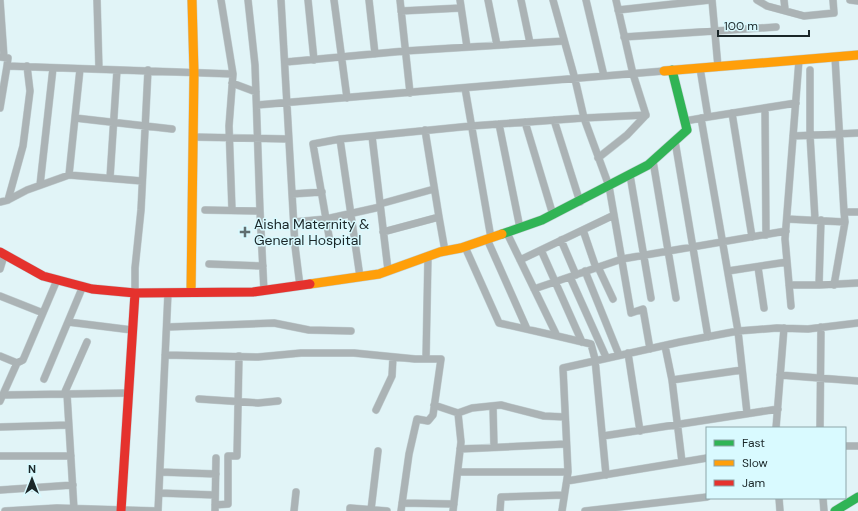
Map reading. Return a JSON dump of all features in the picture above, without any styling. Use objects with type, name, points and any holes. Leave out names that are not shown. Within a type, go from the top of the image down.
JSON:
[{"type":"street","points":[[0,0],[2,57],[8,58],[0,108]]},
{"type":"street","points":[[97,0],[99,70]]},
{"type":"street","points":[[191,292],[194,73],[192,0]]},
{"type":"street","points":[[221,0],[233,74],[230,139],[232,210]]},
{"type":"street","points":[[248,0],[257,105],[264,291]]},
{"type":"street","points":[[281,0],[286,62],[288,139],[300,286]]},
{"type":"street","points":[[308,0],[314,60]]},
{"type":"street","points":[[334,0],[347,98]]},
{"type":"street","points":[[369,0],[375,54]]},
{"type":"street","points":[[400,0],[410,93]]},
{"type":"street","points":[[460,0],[467,47]]},
{"type":"street","points":[[488,0],[497,45]]},
{"type":"street","points":[[521,0],[530,43]]},
{"type":"street","points":[[553,0],[575,79],[584,118],[609,186],[632,313],[643,309],[650,349]]},
{"type":"street","points":[[586,0],[604,76]]},
{"type":"street","points":[[616,0],[632,74],[646,115]]},
{"type":"street","points":[[618,10],[647,3],[711,0],[718,67]]},
{"type":"street","points":[[757,0],[767,6],[804,16],[834,14],[833,0]]},
{"type":"street","points":[[784,0],[785,10]]},
{"type":"street","points":[[850,0],[858,1]]},
{"type":"street","points":[[401,12],[461,8]]},
{"type":"street","points":[[624,37],[776,27]]},
{"type":"street","points":[[286,62],[405,50],[564,41]]},
{"type":"street","points":[[257,105],[287,104],[858,55]]},
{"type":"street","points":[[834,285],[845,222],[841,134],[835,57]]},
{"type":"street","points":[[791,306],[786,231],[799,60]]},
{"type":"street","points":[[7,66],[233,74]]},
{"type":"street","points":[[8,200],[23,146],[30,91],[27,66]]},
{"type":"street","points":[[40,185],[53,68]]},
{"type":"street","points":[[700,68],[704,118],[738,331],[747,413]]},
{"type":"street","points":[[69,175],[80,69]]},
{"type":"street","points":[[110,178],[115,123],[117,70]]},
{"type":"street","points":[[121,510],[148,70]]},
{"type":"street","points":[[810,70],[810,135],[818,220],[819,285]]},
{"type":"street","points":[[0,269],[2,254],[43,276],[83,286],[135,293],[264,291],[360,277],[388,270],[428,256],[465,247],[507,233],[553,215],[630,175],[653,161],[687,130],[668,71]]},
{"type":"street","points":[[232,83],[256,92]]},
{"type":"street","points":[[465,88],[489,239],[526,329]]},
{"type":"street","points":[[685,121],[796,104]]},
{"type":"street","points":[[764,108],[766,235]]},
{"type":"street","points":[[732,114],[752,237]]},
{"type":"street","points":[[330,242],[313,144],[340,139],[425,130],[554,120],[646,115]]},
{"type":"street","points":[[598,158],[627,135],[646,115]]},
{"type":"street","points":[[75,118],[172,129]]},
{"type":"street","points":[[554,120],[580,202]]},
{"type":"street","points":[[525,122],[553,215]]},
{"type":"street","points":[[500,124],[520,228]]},
{"type":"street","points":[[425,130],[445,251]]},
{"type":"street","points":[[793,136],[858,133]]},
{"type":"street","points":[[372,136],[388,270]]},
{"type":"street","points":[[193,137],[230,139],[288,139]]},
{"type":"street","points":[[340,139],[360,277]]},
{"type":"street","points":[[675,141],[708,337]]},
{"type":"street","points":[[653,161],[676,298]]},
{"type":"street","points":[[0,202],[8,200],[27,190],[69,175],[142,181]]},
{"type":"street","points":[[630,175],[651,298]]},
{"type":"street","points":[[294,222],[326,219],[351,214],[434,189]]},
{"type":"street","points":[[292,194],[322,192]]},
{"type":"street","points":[[205,210],[260,211]]},
{"type":"street","points":[[844,212],[858,212]]},
{"type":"street","points":[[520,260],[614,215]]},
{"type":"street","points":[[383,232],[439,217]]},
{"type":"street","points":[[787,220],[845,222]]},
{"type":"street","points":[[583,230],[597,267],[613,298]]},
{"type":"street","points":[[534,289],[622,259],[786,231]]},
{"type":"street","points":[[507,233],[557,336]]},
{"type":"street","points":[[561,240],[573,276],[606,357]]},
{"type":"street","points":[[465,247],[499,323],[591,344],[596,359],[606,474]]},
{"type":"street","points":[[541,250],[582,342]]},
{"type":"street","points":[[426,359],[428,256]]},
{"type":"street","points":[[728,271],[787,262]]},
{"type":"street","points":[[210,264],[263,266]]},
{"type":"street","points":[[758,267],[764,308]]},
{"type":"street","points":[[585,271],[619,355]]},
{"type":"street","points":[[58,280],[23,360],[17,363],[1,398],[66,394],[129,393]]},
{"type":"street","points":[[789,285],[834,285],[858,283]]},
{"type":"street","points":[[44,379],[83,286]]},
{"type":"street","points":[[5,511],[74,508],[158,511],[165,355],[168,327],[168,293]]},
{"type":"street","points":[[0,296],[43,313]]},
{"type":"street","points":[[68,322],[132,330]]},
{"type":"street","points":[[168,327],[274,323],[309,330],[351,331]]},
{"type":"street","points":[[562,511],[568,472],[563,368],[596,359],[738,331],[821,327],[858,323]]},
{"type":"street","points":[[820,427],[822,378],[821,327]]},
{"type":"street","points":[[776,427],[784,328]]},
{"type":"street","points":[[74,508],[66,394],[87,342]]},
{"type":"street","points":[[665,346],[672,380],[676,424],[682,462]]},
{"type":"street","points":[[165,355],[258,357],[301,353],[354,353],[393,357],[441,359],[433,415],[428,421],[417,419],[409,454],[402,507],[454,507],[460,449],[458,413]]},
{"type":"street","points":[[628,353],[640,431]]},
{"type":"street","points":[[0,356],[17,363]]},
{"type":"street","points":[[216,458],[215,508],[228,504],[228,456],[237,456],[239,356]]},
{"type":"street","points":[[376,410],[392,376],[393,357]]},
{"type":"street","points":[[672,380],[742,370]]},
{"type":"street","points":[[780,375],[858,381]]},
{"type":"street","points":[[199,399],[238,402],[278,401]]},
{"type":"street","points":[[434,405],[458,413],[472,408],[501,405],[544,416],[565,417]]},
{"type":"street","points":[[493,406],[494,447]]},
{"type":"street","points":[[602,436],[778,409]]},
{"type":"street","points":[[0,427],[69,425]]},
{"type":"street","points":[[460,449],[566,444]]},
{"type":"street","points":[[846,446],[858,446]]},
{"type":"street","points":[[371,510],[378,451]]},
{"type":"street","points":[[0,456],[71,456]]},
{"type":"street","points":[[567,481],[706,458]]},
{"type":"street","points":[[160,472],[216,474]]},
{"type":"street","points":[[458,472],[568,472]]},
{"type":"street","points":[[0,490],[73,485]]},
{"type":"street","points":[[294,511],[296,492]]},
{"type":"street","points":[[159,493],[215,495]]},
{"type":"street","points":[[500,511],[501,497],[564,495]]},
{"type":"street","points":[[585,511],[623,509],[706,497]]},
{"type":"street","points":[[835,511],[858,497]]},
{"type":"street","points":[[779,499],[780,511]]},
{"type":"street","points":[[823,499],[824,511]]},
{"type":"street","points":[[350,511],[350,508],[387,511]]},
{"type":"traffic: fast","points":[[502,234],[542,220],[648,165],[687,130],[672,70]]},
{"type":"traffic: fast","points":[[835,511],[858,497]]},
{"type":"traffic: slow","points":[[191,292],[194,73],[192,0]]},
{"type":"traffic: slow","points":[[664,71],[858,55]]},
{"type":"traffic: slow","points":[[310,284],[379,274],[440,252],[461,248],[502,234]]},
{"type":"traffic: jam","points":[[0,252],[43,276],[92,289],[135,293],[253,292],[310,284]]},
{"type":"traffic: jam","points":[[121,511],[135,293]]},
{"type":"place","name":"Aisha Maternity & General Hospital","points":[[245,232]]}]
